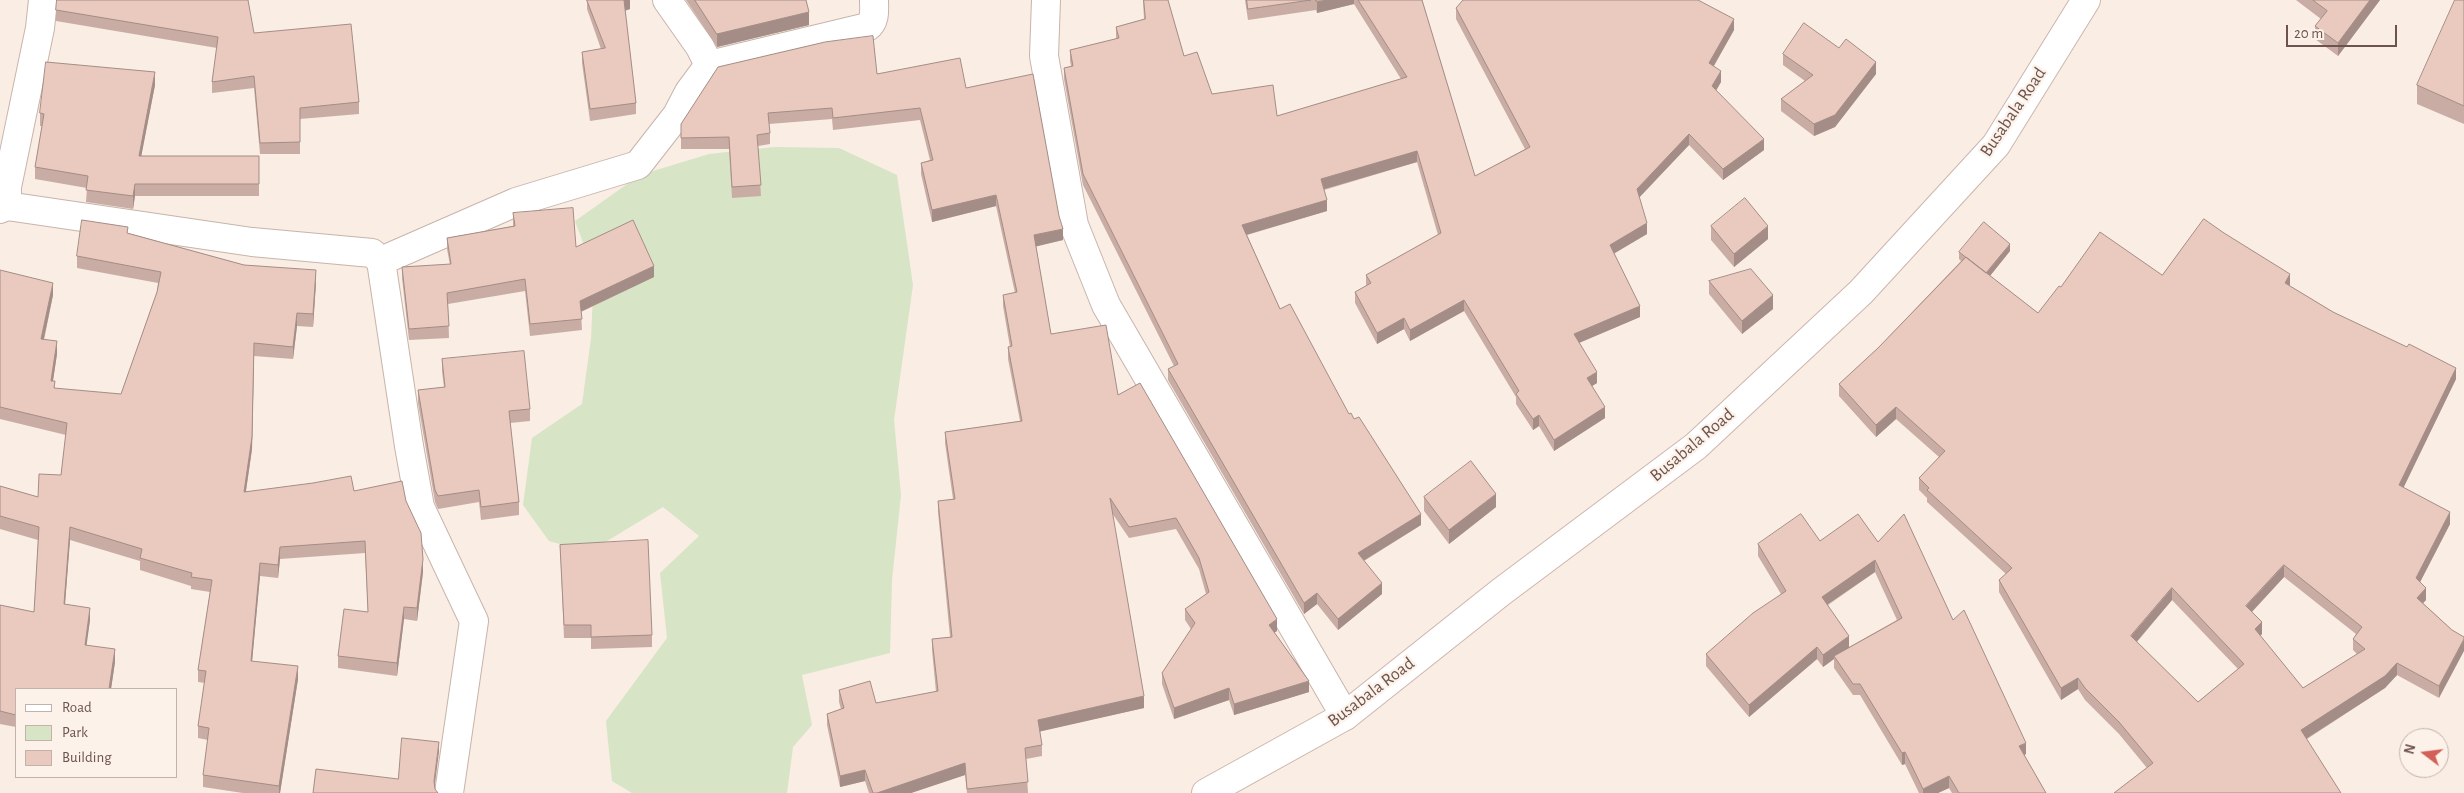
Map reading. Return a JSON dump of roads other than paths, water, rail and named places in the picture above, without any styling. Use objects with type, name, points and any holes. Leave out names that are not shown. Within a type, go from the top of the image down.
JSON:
[{"type":"street","points":[[43,0],[40,28],[4,208],[252,242],[372,253],[380,261],[420,507],[474,621],[449,793]]},
{"type":"street","points":[[667,0],[709,64]]},
{"type":"street","points":[[380,261],[516,202],[638,165],[678,115],[689,92],[709,64],[867,27],[874,15],[874,0]]},
{"type":"street","points":[[1046,0],[1044,56],[1074,224],[1106,305],[1345,716]]},
{"type":"street","name":"Busabala Road","points":[[1206,793],[1345,716],[1502,592],[1696,446],[1861,292],[1996,145],[2086,0]]}]
